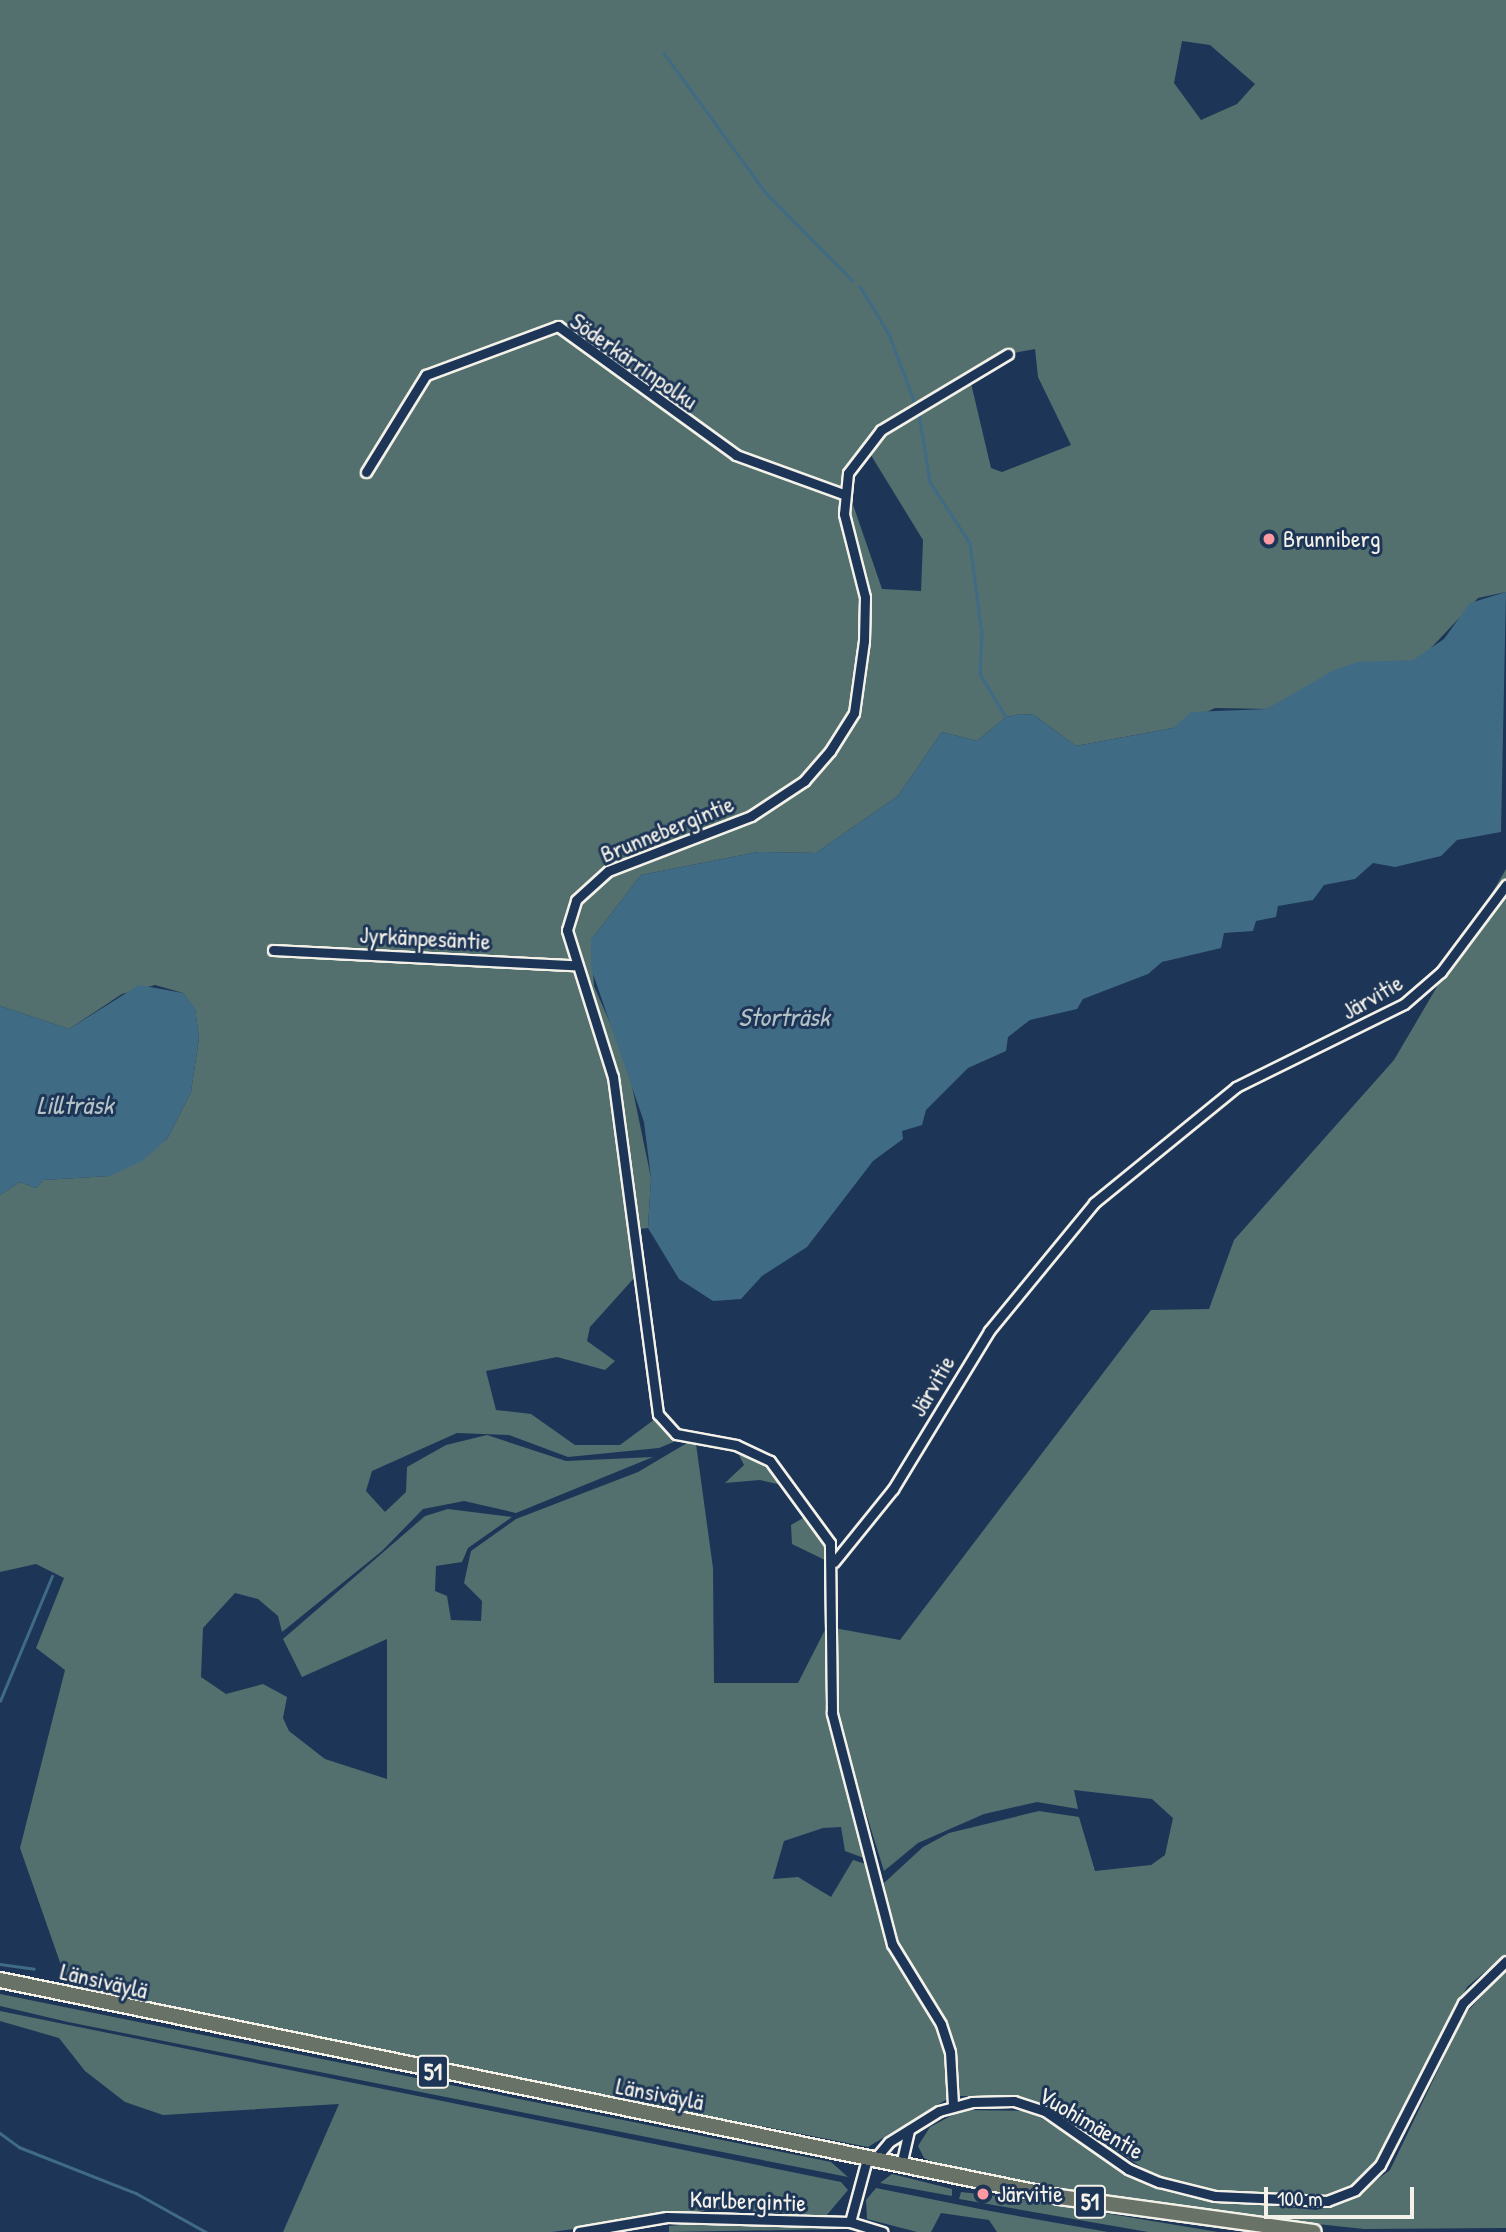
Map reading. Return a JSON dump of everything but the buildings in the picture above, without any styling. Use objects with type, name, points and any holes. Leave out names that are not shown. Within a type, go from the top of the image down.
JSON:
[{"type":"main road","name":"Länsiväylä","points":[[0,1980],[871,2159],[1171,2217],[1314,2232]]},
{"type":"street","name":"Söderkärrinpolku","points":[[366,472],[426,375],[558,326],[736,455],[843,494]]},
{"type":"street","points":[[843,494],[853,464],[881,430],[1007,354]]},
{"type":"street","name":"Brunnebergintie","points":[[834,1562],[821,1529],[770,1461],[736,1445],[687,1439],[661,1421],[613,1077],[574,965],[568,920],[589,885],[778,800],[810,775],[851,720],[860,689],[865,597],[843,494]]},
{"type":"street","name":"Järvitie","points":[[834,1562],[893,1489],[989,1331],[1094,1203],[1236,1087],[1404,1004],[1441,972],[1506,885]]},
{"type":"street","name":"Jyrkänpesäntie","points":[[273,950],[574,965]]},
{"type":"street","points":[[834,1562],[828,1676],[832,1713],[892,1944],[941,2024],[950,2052],[953,2105]]},
{"type":"street","name":"Vuohimäentie","points":[[871,2159],[909,2130],[953,2105],[1030,2105],[1159,2182],[1216,2196],[1328,2202],[1355,2190],[1380,2165],[1463,2003],[1506,1961]]},
{"type":"street","points":[[901,2165],[909,2130]]},
{"type":"street","points":[[850,2222],[871,2159]]},
{"type":"street","name":"Karlbergintie","points":[[585,2231],[667,2217],[850,2222],[883,2232]]},
{"type":"green space","points":[[0,0],[1506,0],[1506,592],[1478,598],[1415,665],[1358,662],[1267,709],[1215,708],[1173,728],[1076,746],[1034,715],[1006,717],[977,741],[942,732],[898,796],[816,853],[758,852],[641,875],[591,940],[594,986],[627,1062],[651,1178],[648,1228],[639,1229],[644,1267],[590,1327],[587,1341],[615,1361],[605,1370],[557,1357],[486,1371],[496,1410],[531,1414],[575,1445],[620,1445],[655,1419],[681,1439],[659,1448],[568,1457],[509,1435],[457,1433],[372,1471],[366,1491],[385,1512],[406,1492],[407,1467],[446,1445],[487,1435],[566,1461],[653,1457],[516,1513],[464,1501],[423,1509],[382,1551],[282,1632],[278,1616],[258,1599],[235,1593],[203,1628],[201,1677],[226,1694],[263,1684],[287,1697],[283,1718],[289,1731],[325,1759],[387,1779],[387,1639],[302,1677],[283,1639],[425,1516],[448,1509],[512,1517],[468,1548],[462,1562],[436,1566],[435,1591],[447,1596],[451,1620],[481,1621],[482,1601],[464,1583],[471,1551],[516,1519],[638,1472],[687,1443],[696,1444],[713,1568],[714,1683],[798,1683],[827,1626],[825,1703],[872,1861],[845,1851],[841,1827],[823,1828],[784,1841],[773,1879],[798,1877],[831,1897],[853,1860],[872,1866],[894,1959],[936,2023],[947,2055],[949,2098],[868,2147],[70,1991],[20,1848],[65,1670],[36,1648],[64,1578],[36,1564],[0,1572],[0,1195],[20,1182],[36,1188],[43,1180],[109,1176],[167,1139],[191,1092],[199,1038],[195,1009],[183,993],[155,985],[122,994],[69,1029],[0,1006]],"holes":[[[1182,41],[1210,45],[1255,84],[1237,104],[1201,120],[1174,83]],[[1035,349],[1038,377],[1071,445],[1002,472],[991,468],[970,379],[1008,354]],[[869,452],[923,540],[921,591],[882,589],[849,493],[853,464]]]},
{"type":"green space","points":[[1506,869],[1506,1954],[1467,1987],[1389,2142],[1359,2182],[1314,2199],[1218,2192],[1160,2179],[1042,2103],[1020,2096],[960,2096],[952,2048],[895,1941],[884,1883],[923,1847],[949,1833],[1039,1811],[1079,1817],[1095,1871],[1151,1865],[1165,1855],[1173,1818],[1152,1799],[1074,1790],[1078,1809],[1037,1802],[984,1814],[918,1843],[884,1871],[833,1707],[834,1628],[900,1640],[1151,1310],[1209,1309],[1234,1240],[1394,1060]]},
{"type":"green space","points":[[739,1455],[756,1459],[786,1486],[760,1480],[725,1483],[744,1465]]},
{"type":"green space","points":[[805,1517],[821,1539],[829,1562],[792,1544],[791,1525]]},
{"type":"green space","points":[[1506,1970],[1506,2228],[1364,2229],[1140,2205],[945,2168],[924,2158],[918,2146],[930,2127],[962,2110],[1030,2111],[1140,2180],[1201,2199],[1316,2210],[1346,2202],[1390,2170],[1465,2014]]},
{"type":"green space","points":[[0,1994],[831,2162],[848,2177],[68,2022],[0,2006]]},
{"type":"green space","points":[[0,2011],[841,2182],[848,2190],[826,2216],[717,2209],[552,2232],[283,2232],[339,2104],[163,2115],[125,2102],[85,2071],[59,2038],[0,2021]]},
{"type":"green space","points":[[892,2174],[952,2189],[952,2196],[880,2183]]},
{"type":"green space","points":[[876,2188],[1108,2232],[997,2232],[989,2220],[941,2213],[931,2232],[917,2232],[867,2219],[866,2200]]},
{"type":"green space","points":[[961,2192],[1014,2198],[1218,2232],[1148,2232],[959,2199]]},
{"type":"green space","points":[[713,2222],[842,2229],[669,2232],[669,2226]]},
{"type":"water","name":"Storträsk","points":[[1506,592],[1501,832],[1457,840],[1441,856],[1395,867],[1373,863],[1355,879],[1324,885],[1313,900],[1278,906],[1276,917],[1256,921],[1253,931],[1224,933],[1221,948],[1162,962],[1148,974],[1083,999],[1077,1009],[1030,1020],[1008,1037],[1006,1051],[968,1068],[926,1110],[922,1125],[902,1131],[903,1139],[873,1161],[807,1247],[762,1276],[741,1299],[713,1301],[679,1279],[648,1228],[651,1178],[644,1122],[591,968],[591,940],[641,875],[758,852],[816,853],[898,796],[942,732],[977,741],[1006,717],[1034,715],[1076,746],[1173,728],[1191,712],[1267,709],[1334,670],[1358,662],[1413,660],[1444,639],[1470,603]]},
{"type":"water","name":"Lillträsk","points":[[139,985],[183,993],[195,1008],[199,1038],[191,1092],[167,1139],[142,1161],[110,1176],[43,1180],[36,1188],[20,1182],[0,1195],[0,1006],[69,1029]]},
{"type":"waterway","points":[[664,53],[767,194],[853,281]]},
{"type":"waterway","points":[[860,286],[889,334],[916,406]]},
{"type":"waterway","points":[[919,414],[930,482],[970,543],[982,633],[980,674],[1006,717]]},
{"type":"waterway","points":[[0,1701],[52,1576]]},
{"type":"waterway","points":[[0,1964],[34,1969]]},
{"type":"waterway","points":[[0,2133],[19,2147],[136,2193],[206,2232]]},
{"type":"place","name":"Brunniberg","points":[[1269,539]]},
{"type":"place","name":"Järvitie","points":[[983,2194]]}]
